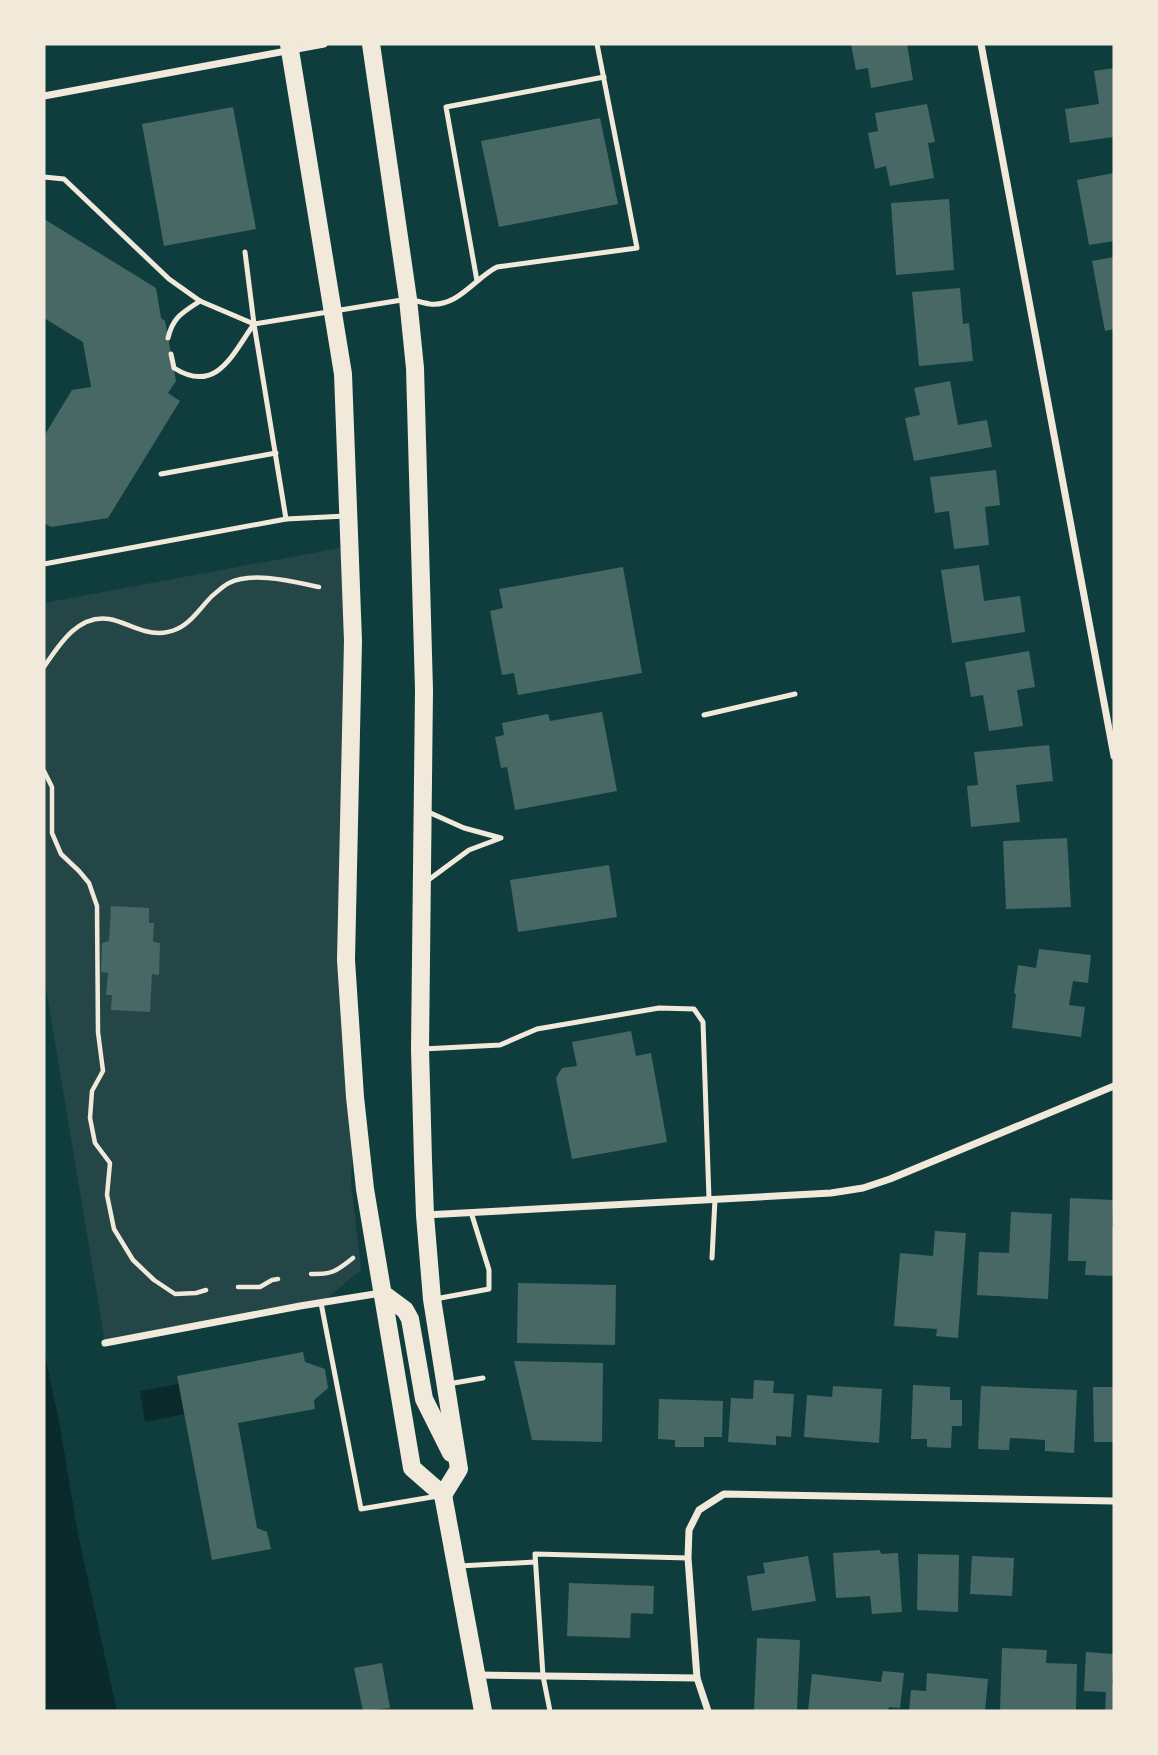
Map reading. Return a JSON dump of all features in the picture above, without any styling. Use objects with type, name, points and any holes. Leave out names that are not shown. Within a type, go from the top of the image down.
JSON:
[{"type":"main road","points":[[371,44],[408,299],[415,368],[423,636],[420,1049],[425,1215],[432,1300],[459,1469],[443,1495]]},
{"type":"main road","points":[[290,47],[343,374],[353,641],[346,960],[355,1097],[365,1189],[412,1468],[443,1495],[483,1711]]},
{"type":"main road","points":[[382,1293],[405,1310],[410,1319],[424,1399],[459,1469]]},
{"type":"street","points":[[44,96],[290,47],[324,44]]},
{"type":"street","points":[[981,44],[1114,756]]},
{"type":"street","points":[[425,1215],[831,1193],[863,1188],[1114,1086]]},
{"type":"street","points":[[105,1343],[382,1293]]},
{"type":"street","points":[[708,1711],[697,1678],[688,1558],[689,1530],[699,1510],[724,1494],[1114,1501]]},
{"type":"street","points":[[476,1675],[697,1678]]},
{"type":"lane","points":[[44,177],[64,179],[169,279],[200,301],[254,324],[408,299],[432,304],[454,299],[496,267],[637,248],[597,44]]},
{"type":"lane","points":[[477,281],[446,107],[604,77]]},
{"type":"lane","points":[[245,252],[286,519]]},
{"type":"lane","points":[[168,338],[172,325],[200,301]]},
{"type":"lane","points":[[171,354],[174,368],[184,374],[201,377],[223,368],[254,324]]},
{"type":"lane","points":[[161,474],[276,453]]},
{"type":"lane","points":[[44,564],[286,519],[349,515]]},
{"type":"lane","points":[[704,715],[795,694]]},
{"type":"lane","points":[[422,885],[469,849],[501,838],[464,828],[423,810]]},
{"type":"lane","points":[[420,1049],[500,1045],[537,1030],[659,1008],[694,1009],[703,1022],[712,1199],[712,1258]]},
{"type":"lane","points":[[432,1300],[489,1289],[489,1270],[471,1212]]},
{"type":"lane","points":[[321,1303],[361,1509],[443,1495]]},
{"type":"lane","points":[[445,1385],[483,1378]]},
{"type":"lane","points":[[550,1711],[543,1676],[535,1554],[688,1558]]},
{"type":"lane","points":[[456,1566],[535,1562]]},
{"type":"path","points":[[44,667],[71,633],[91,619],[110,619],[156,634],[178,629],[230,582],[274,577],[319,587]]},
{"type":"path","points":[[44,771],[52,787],[52,833],[61,854],[89,883],[97,906],[98,1032],[103,1071],[92,1091],[90,1118],[95,1143],[110,1163],[107,1195],[114,1229],[133,1260],[175,1294],[206,1290]]},
{"type":"path","points":[[311,1274],[336,1272],[353,1258]]},
{"type":"path","points":[[238,1287],[260,1286],[278,1279]]},
{"type":"shaded area","points":[[350,546],[355,1097],[351,1182],[361,1270],[321,1303],[105,1343],[44,976],[44,603]]},
{"type":"shaded area","points":[[44,1351],[78,1534],[117,1711],[44,1711]]},
{"type":"shaded area","points":[[190,1382],[195,1412],[145,1422],[140,1391]]},
{"type":"building","points":[[851,44],[907,44],[913,80],[871,88],[868,68],[856,70]]},
{"type":"building","points":[[1114,68],[1114,137],[1070,143],[1065,109],[1099,104],[1094,71]]},
{"type":"building","points":[[927,104],[935,142],[928,143],[934,178],[890,186],[886,166],[875,169],[868,133],[878,131],[875,113]]},
{"type":"building","points":[[233,107],[256,229],[164,246],[142,124]]},
{"type":"building","points":[[600,118],[618,204],[499,227],[481,141]]},
{"type":"building","points":[[1114,173],[1114,241],[1089,245],[1077,180]]},
{"type":"building","points":[[949,199],[954,270],[896,275],[891,203]]},
{"type":"building","points":[[44,219],[156,288],[176,381],[168,393],[180,401],[108,518],[51,527],[44,523],[44,436],[72,390],[91,387],[83,342],[44,318]]},
{"type":"building","points":[[1114,257],[1114,329],[1105,331],[1092,261]]},
{"type":"building","points":[[960,288],[963,324],[969,323],[973,361],[919,366],[912,292]]},
{"type":"building","points":[[950,381],[958,425],[987,420],[992,447],[914,461],[905,418],[920,415],[914,388]]},
{"type":"building","points":[[996,470],[1000,505],[985,507],[989,545],[954,549],[949,511],[935,513],[930,477]]},
{"type":"building","points":[[979,565],[984,601],[1020,596],[1025,632],[952,643],[941,570]]},
{"type":"building","points":[[623,567],[642,673],[518,695],[514,673],[502,675],[490,611],[503,608],[499,589]]},
{"type":"building","points":[[1029,651],[1035,687],[1017,690],[1023,726],[989,731],[983,695],[971,697],[965,662]]},
{"type":"building","points":[[602,712],[617,791],[515,810],[507,767],[501,768],[495,737],[504,735],[502,723],[548,714],[550,721]]},
{"type":"building","points":[[1049,745],[1053,781],[1016,785],[1020,822],[971,827],[967,786],[978,785],[974,752]]},
{"type":"building","points":[[1067,838],[1071,907],[1006,909],[1003,841]]},
{"type":"building","points":[[609,865],[617,917],[518,932],[510,880]]},
{"type":"building","points":[[111,906],[149,908],[149,923],[154,923],[153,942],[160,943],[159,975],[152,974],[150,1012],[111,1010],[112,995],[106,995],[108,973],[101,972],[102,943],[109,941]]},
{"type":"building","points":[[1039,949],[1091,955],[1088,983],[1073,981],[1069,1005],[1085,1007],[1081,1037],[1012,1028],[1018,965],[1036,968]]},
{"type":"building","points":[[631,1031],[636,1056],[651,1053],[667,1142],[572,1159],[556,1078],[562,1068],[577,1066],[572,1042]]},
{"type":"building","points":[[1070,1198],[1113,1200],[1114,1276],[1085,1275],[1086,1261],[1068,1261]]},
{"type":"building","points":[[1011,1212],[1052,1214],[1048,1299],[977,1295],[979,1252],[1009,1253]]},
{"type":"building","points":[[935,1231],[966,1233],[958,1338],[936,1336],[937,1329],[894,1326],[900,1253],[933,1256]]},
{"type":"building","points":[[518,1283],[616,1285],[615,1345],[517,1343]]},
{"type":"building","points":[[303,1352],[305,1362],[325,1369],[328,1388],[314,1400],[315,1409],[238,1423],[257,1528],[267,1532],[271,1549],[212,1560],[177,1376]]},
{"type":"building","points":[[514,1361],[603,1363],[602,1442],[532,1440]]},
{"type":"building","points":[[754,1380],[774,1381],[773,1393],[794,1394],[791,1437],[776,1436],[776,1445],[728,1442],[731,1398],[753,1399]]},
{"type":"building","points":[[913,1385],[950,1387],[950,1400],[962,1400],[962,1426],[952,1426],[951,1448],[927,1447],[927,1439],[911,1439]]},
{"type":"building","points":[[833,1386],[882,1389],[879,1443],[804,1437],[807,1395],[832,1397]]},
{"type":"building","points":[[981,1386],[1077,1390],[1074,1453],[1045,1451],[1045,1440],[1010,1438],[1009,1450],[978,1449]]},
{"type":"building","points":[[1093,1387],[1114,1387],[1114,1442],[1094,1442]]},
{"type":"building","points":[[659,1399],[723,1401],[722,1437],[704,1437],[704,1447],[675,1447],[675,1440],[658,1439]]},
{"type":"building","points":[[880,1550],[881,1554],[898,1553],[902,1612],[872,1614],[870,1596],[836,1598],[833,1553]]},
{"type":"building","points":[[918,1554],[959,1555],[958,1612],[917,1610]]},
{"type":"building","points":[[808,1556],[816,1601],[752,1611],[747,1576],[765,1573],[763,1563]]},
{"type":"building","points":[[972,1556],[1014,1558],[1012,1596],[970,1594]]},
{"type":"building","points":[[569,1583],[654,1586],[653,1614],[631,1613],[630,1638],[567,1636]]},
{"type":"building","points":[[757,1638],[800,1640],[797,1711],[754,1711]]},
{"type":"building","points":[[1002,1648],[1047,1650],[1046,1663],[1077,1664],[1076,1711],[1000,1711]]},
{"type":"building","points":[[1086,1652],[1114,1654],[1114,1711],[1105,1711],[1106,1692],[1084,1691]]},
{"type":"building","points":[[382,1663],[390,1708],[363,1711],[354,1668]]},
{"type":"building","points":[[883,1671],[904,1673],[900,1708],[889,1707],[888,1711],[808,1711],[812,1674],[881,1682]]},
{"type":"building","points":[[927,1673],[988,1679],[985,1711],[909,1711],[911,1690],[926,1691]]}]
